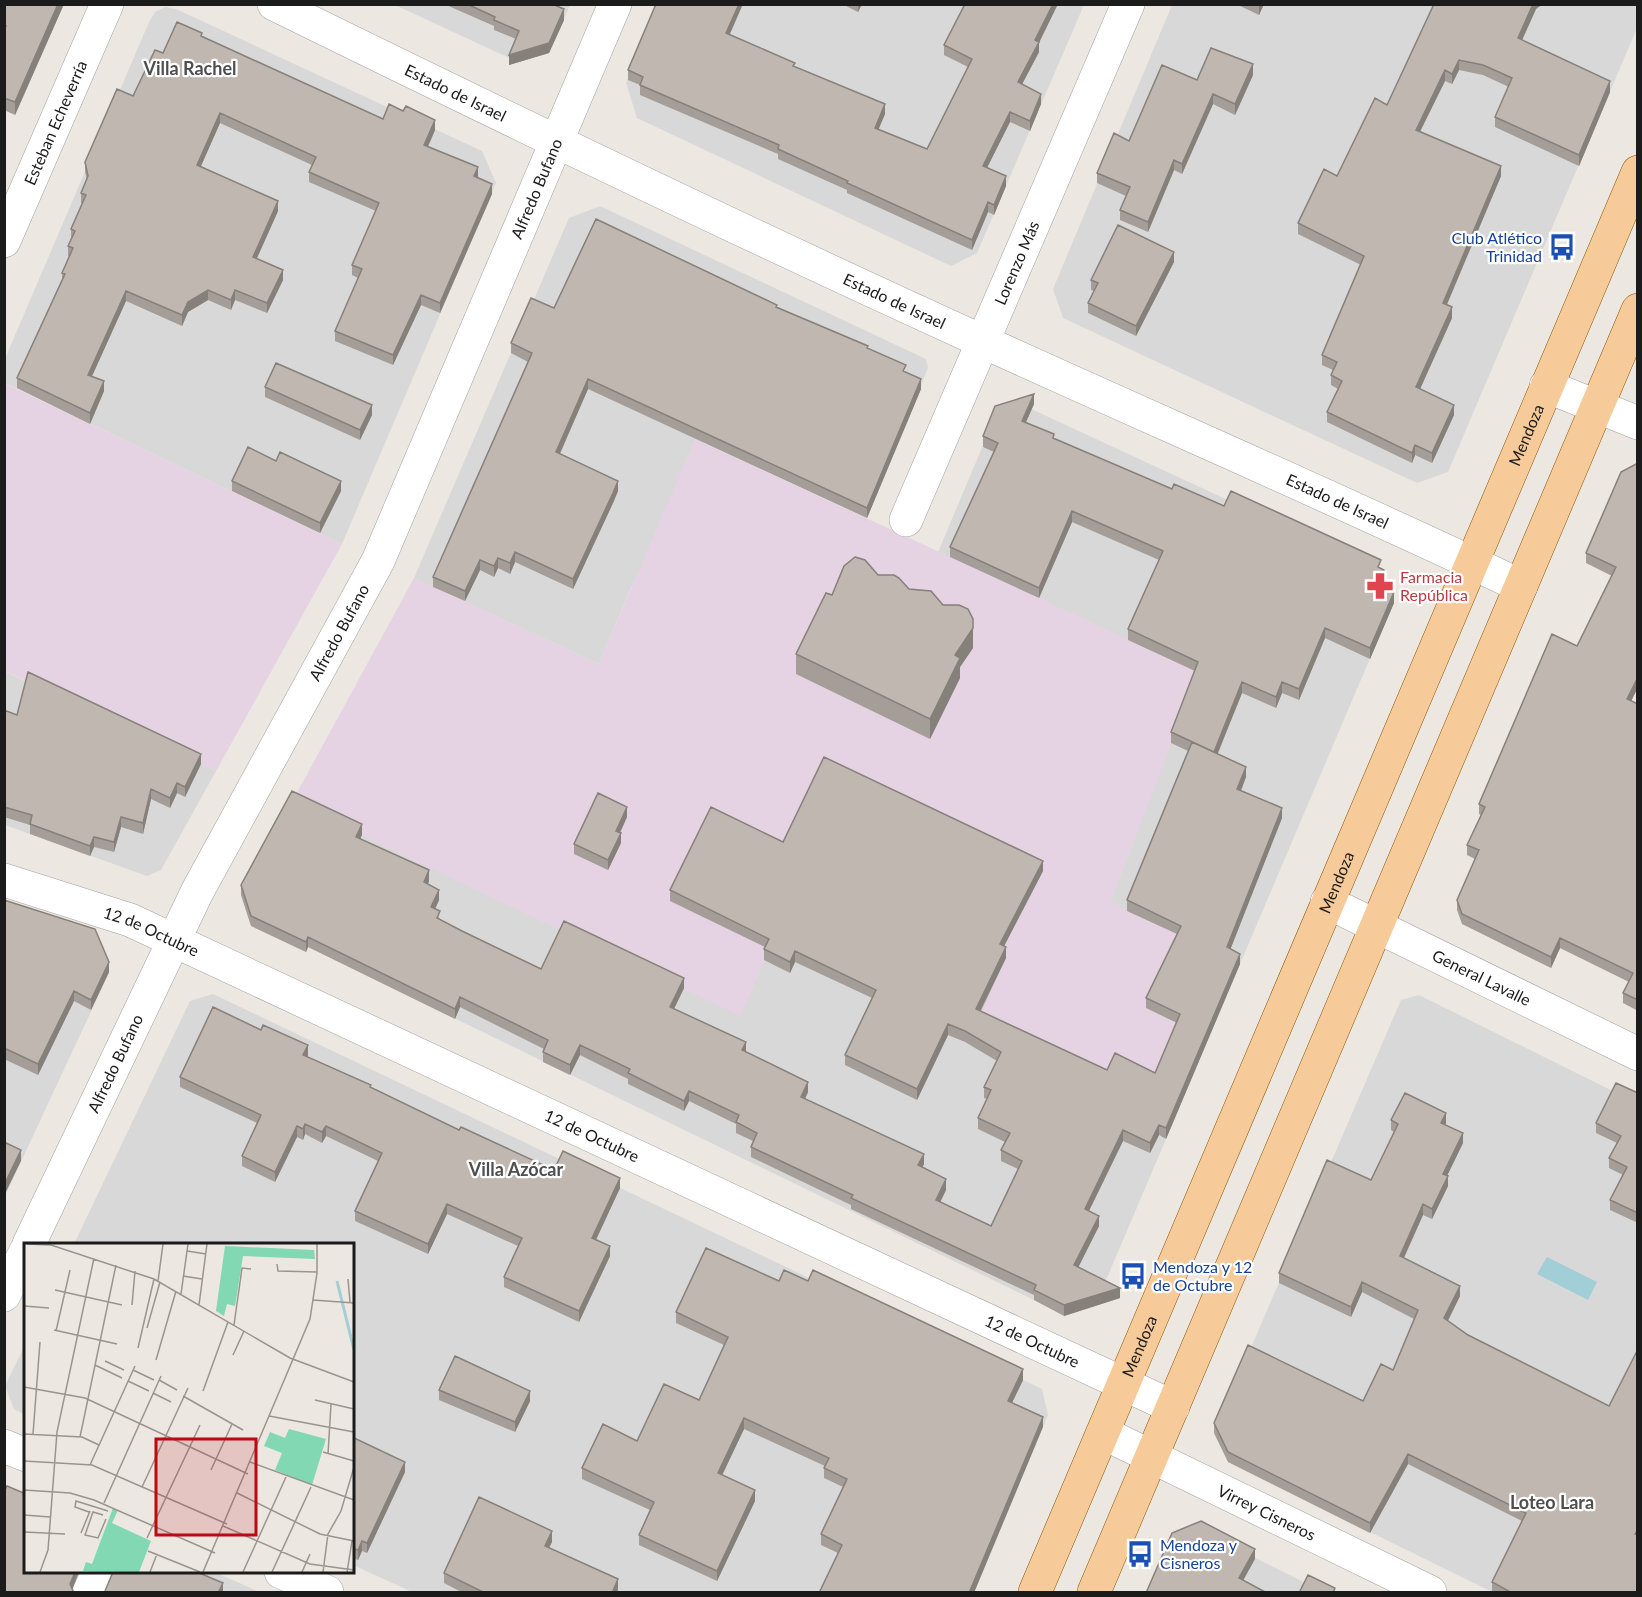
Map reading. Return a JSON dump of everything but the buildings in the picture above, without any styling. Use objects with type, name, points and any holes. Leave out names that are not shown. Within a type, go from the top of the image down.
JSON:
[{"type":"main road","name":"Mendoza","points":[[1035,1593],[1638,172]]},
{"type":"main road","points":[[1094,1593],[1638,310]]},
{"type":"street","name":"Esteban Echeverría","points":[[4,241],[107,4]]},
{"type":"street","name":"Estado de Israel","points":[[274,4],[556,142],[983,342],[1521,586]]},
{"type":"street","name":"Alfredo Bufano","points":[[29,1243],[196,892],[378,561],[615,4]]},
{"type":"street","name":"Lorenzo Más","points":[[906,520],[1128,4]]},
{"type":"street","points":[[1546,386],[1638,423]]},
{"type":"street","name":"12 de Octubre","points":[[4,880],[130,920],[1173,1407]]},
{"type":"street","name":"General Lavalle","points":[[1328,903],[1638,1054]]},
{"type":"street","points":[[4,1295],[24,1255]]},
{"type":"street","name":"Virrey Cisneros","points":[[1103,1433],[1430,1593]]},
{"type":"street","points":[[4,1446],[24,1454]]},
{"type":"street","points":[[89,1593],[99,1573]]},
{"type":"street","points":[[283,1573],[327,1593]]},
{"type":"shaded area","points":[[395,5],[570,5],[549,53],[518,62]]},
{"type":"shaded area","points":[[660,5],[1084,5],[977,253],[951,266],[637,118],[626,83]]},
{"type":"shaded area","points":[[1172,5],[1637,5],[1637,28],[1448,472],[1417,483],[1063,318],[1053,289]]},
{"type":"shaded area","points":[[165,7],[176,9],[482,151],[496,183],[342,544],[5,383],[4,361],[149,22],[155,12]]},
{"type":"shaded area","points":[[600,206],[926,359],[928,368],[867,518],[703,442],[631,588],[599,664],[414,578],[569,218]]},
{"type":"shaded area","points":[[4,383],[342,544],[216,771],[5,671]]},
{"type":"shaded area","points":[[1027,407],[1381,571],[1394,602],[1240,964],[1110,902],[1198,672],[938,552],[995,417]]},
{"type":"shaded area","points":[[695,439],[1199,672],[1110,902],[1240,964],[1166,1139],[769,949],[740,1016],[292,802],[414,578],[599,664]]},
{"type":"shaded area","points":[[4,671],[216,771],[161,870],[147,876],[5,825]]},
{"type":"shaded area","points":[[362,835],[740,1015],[769,949],[1166,1139],[1095,1306],[1034,1300],[308,947],[306,952],[251,926],[241,895],[257,866]]},
{"type":"shaded area","points":[[5,910],[109,973],[5,1196]]},
{"type":"shaded area","points":[[213,994],[1042,1389],[1048,1415],[974,1592],[412,1592],[354,1565],[354,1243],[74,1243],[190,1001]]},
{"type":"shaded area","points":[[1419,995],[1637,1103],[1637,1592],[1492,1592],[1228,1462],[1214,1433],[1401,1000]]},
{"type":"shaded area","points":[[24,1347],[24,1414],[14,1409],[5,1386]]},
{"type":"shaded area","points":[[1201,1531],[1324,1592],[1151,1592]]},
{"type":"shaded area","points":[[110,1573],[216,1573],[260,1592],[101,1592]]},
{"type":"water","points":[[1547,1257],[1597,1282],[1588,1300],[1537,1274]]},
{"type":"place","name":"Club Atlético Trinidad","points":[[1562,247]]},
{"type":"place","name":"Farmacia República","points":[[1380,586]]},
{"type":"place","name":"Mendoza y 12 de Octubre","points":[[1133,1276]]},
{"type":"place","name":"Mendoza y Cisneros","points":[[1140,1554]]},
{"type":"district","name":"Villa Rachel","points":[[190,69]]},
{"type":"district","name":"Villa Azócar","points":[[516,1170]]},
{"type":"district","name":"Loteo Lara","points":[[1552,1503]]}]
